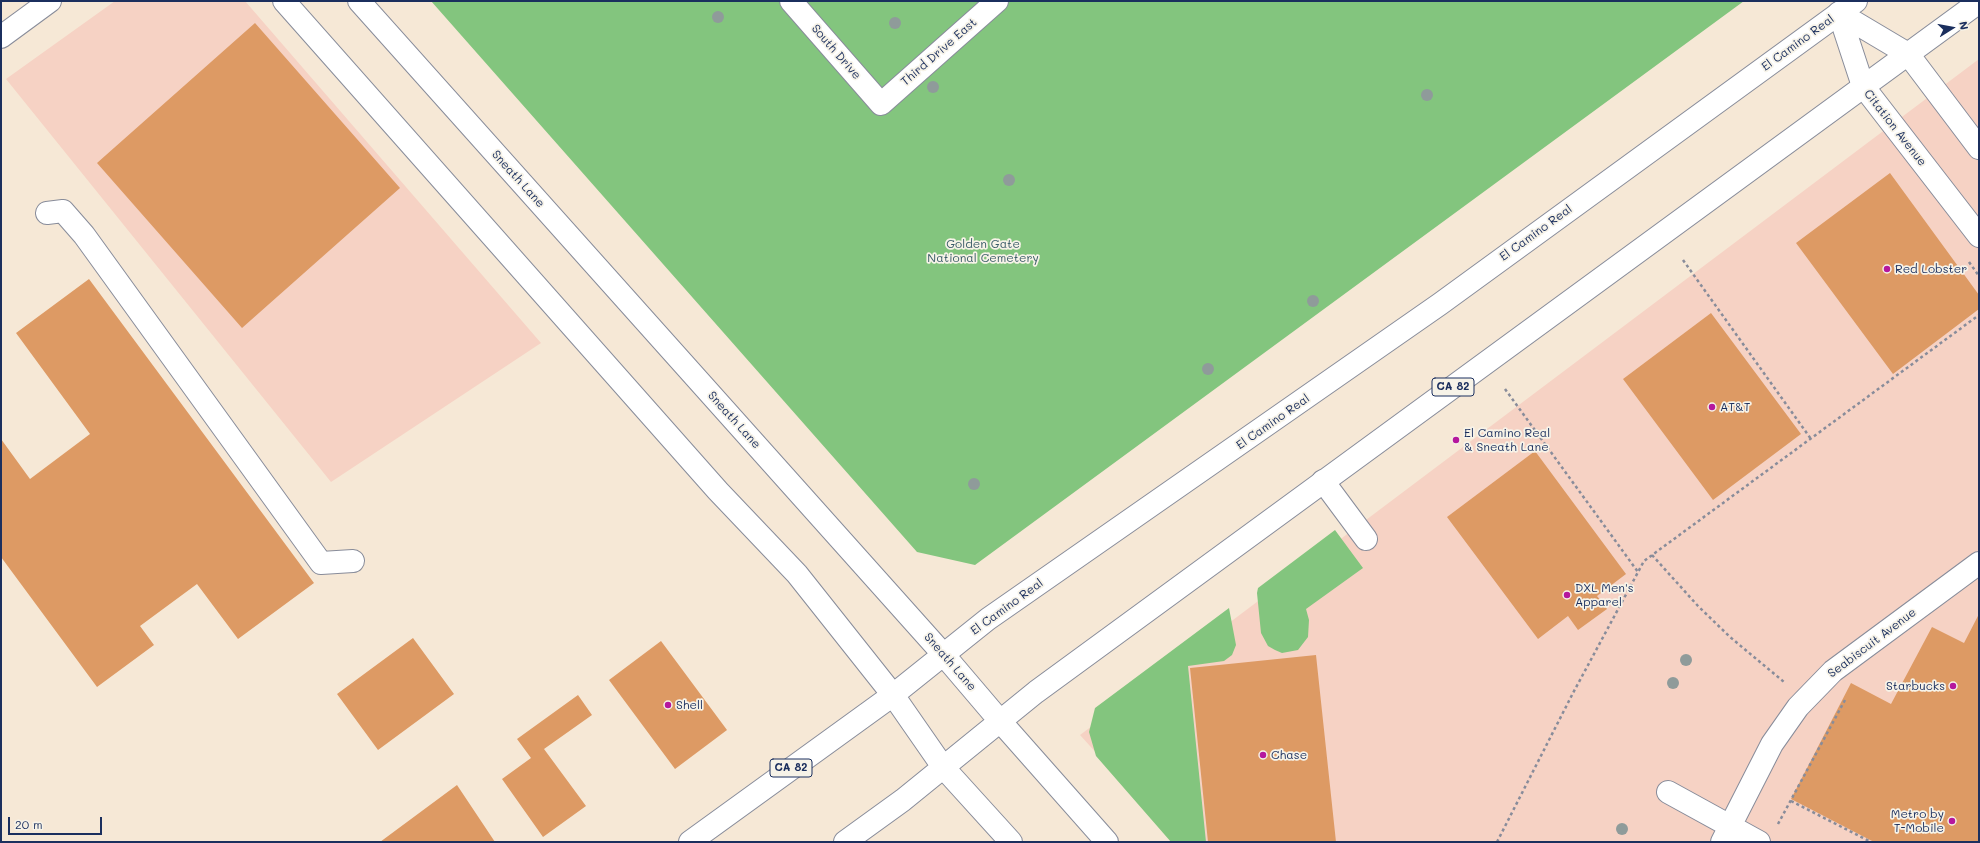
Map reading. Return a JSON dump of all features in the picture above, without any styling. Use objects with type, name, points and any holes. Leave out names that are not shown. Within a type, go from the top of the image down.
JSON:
[{"type":"main road","points":[[1,37],[50,1]]},
{"type":"main road","points":[[284,1],[718,491],[797,574],[893,695],[943,767],[1011,842]]},
{"type":"main road","name":"Sneath Lane","points":[[359,1],[943,654],[1107,842]]},
{"type":"main road","name":"South Drive","points":[[791,1],[881,104]]},
{"type":"main road","name":"Third Drive East","points":[[881,104],[997,1]]},
{"type":"main road","name":"CA 82","points":[[845,842],[943,767],[1036,692],[1979,2]]},
{"type":"main road","points":[[1848,7],[1908,54],[1979,148]]},
{"type":"main road","name":"El Camino Real","points":[[690,842],[893,695],[943,654],[995,615],[1440,304],[1848,7]]},
{"type":"main road","name":"Citation Avenue","points":[[1848,7],[1863,86],[1979,236]]},
{"type":"main road","points":[[47,213],[63,211],[84,236],[321,564],[353,562]]},
{"type":"main road","points":[[1323,482],[1366,539]]},
{"type":"main road","name":"Seabiscuit Avenue","points":[[1726,834],[1772,744],[1798,707],[1833,671],[1979,563]]},
{"type":"main road","points":[[1668,792],[1726,834],[1759,842]]},
{"type":"path","points":[[1683,260],[1812,439]]},
{"type":"path","points":[[1497,842],[1573,693],[1644,561],[1979,315]]},
{"type":"path","points":[[1504,389],[1638,572]]},
{"type":"path","points":[[1652,555],[1698,606],[1730,637],[1789,687],[1832,688],[1844,701]]},
{"type":"path","points":[[1776,828],[1848,695]]},
{"type":"path","points":[[1791,801],[1871,842]]},
{"type":"shaded area","points":[[115,1],[245,1],[541,343],[331,482],[6,79]]},
{"type":"shaded area","points":[[1979,59],[1979,842],[1177,842],[1080,735]]},
{"type":"green space","name":"Golden Gate National Cemetery","points":[[431,1],[1744,1],[975,565],[917,552]]},
{"type":"green space","points":[[1335,530],[1363,568],[1306,609],[1309,620],[1308,637],[1298,650],[1282,653],[1275,650],[1268,646],[1261,633],[1257,593],[1258,588]]},
{"type":"green space","points":[[1229,608],[1236,645],[1232,655],[1224,661],[1188,666],[1206,842],[1171,842],[1096,756],[1089,732],[1095,708]]},
{"type":"building","points":[[255,23],[400,188],[242,328],[97,163]]},
{"type":"building","name":"Red Lobster","points":[[1890,173],[1979,295],[1979,309],[1893,374],[1796,243]]},
{"type":"building","points":[[89,279],[314,583],[238,639],[197,584],[140,626],[154,645],[97,687],[1,557],[1,439],[30,479],[90,434],[16,333]]},
{"type":"building","name":"AT&T","points":[[1711,313],[1801,434],[1713,500],[1623,379]]},
{"type":"building","points":[[1535,451],[1626,574],[1597,596],[1607,609],[1578,630],[1568,616],[1538,639],[1447,517]]},
{"type":"building","points":[[1979,614],[1979,842],[1874,842],[1791,799],[1851,683],[1891,704],[1932,627],[1964,643]]},
{"type":"building","points":[[413,638],[454,694],[378,750],[337,694]]},
{"type":"building","name":"Shell","points":[[661,641],[727,730],[675,769],[609,680]]},
{"type":"building","name":"Chase","points":[[1316,655],[1336,842],[1208,842],[1190,668]]},
{"type":"building","points":[[578,695],[592,715],[544,749],[586,806],[543,837],[502,779],[531,758],[517,739]]},
{"type":"building","points":[[457,785],[495,842],[380,842]]},
{"type":"place","name":"Red Lobster","points":[[1887,269]]},
{"type":"place","name":"AT&T","points":[[1712,407]]},
{"type":"place","name":"El Camino Real & Sneath Lane","points":[[1456,440]]},
{"type":"place","name":"DXL Men's Apparel","points":[[1567,595]]},
{"type":"place","name":"Starbucks","points":[[1953,686]]},
{"type":"place","name":"Shell","points":[[668,705]]},
{"type":"place","name":"Chase","points":[[1263,755]]},
{"type":"place","name":"Metro by T-Mobile","points":[[1952,821]]}]
